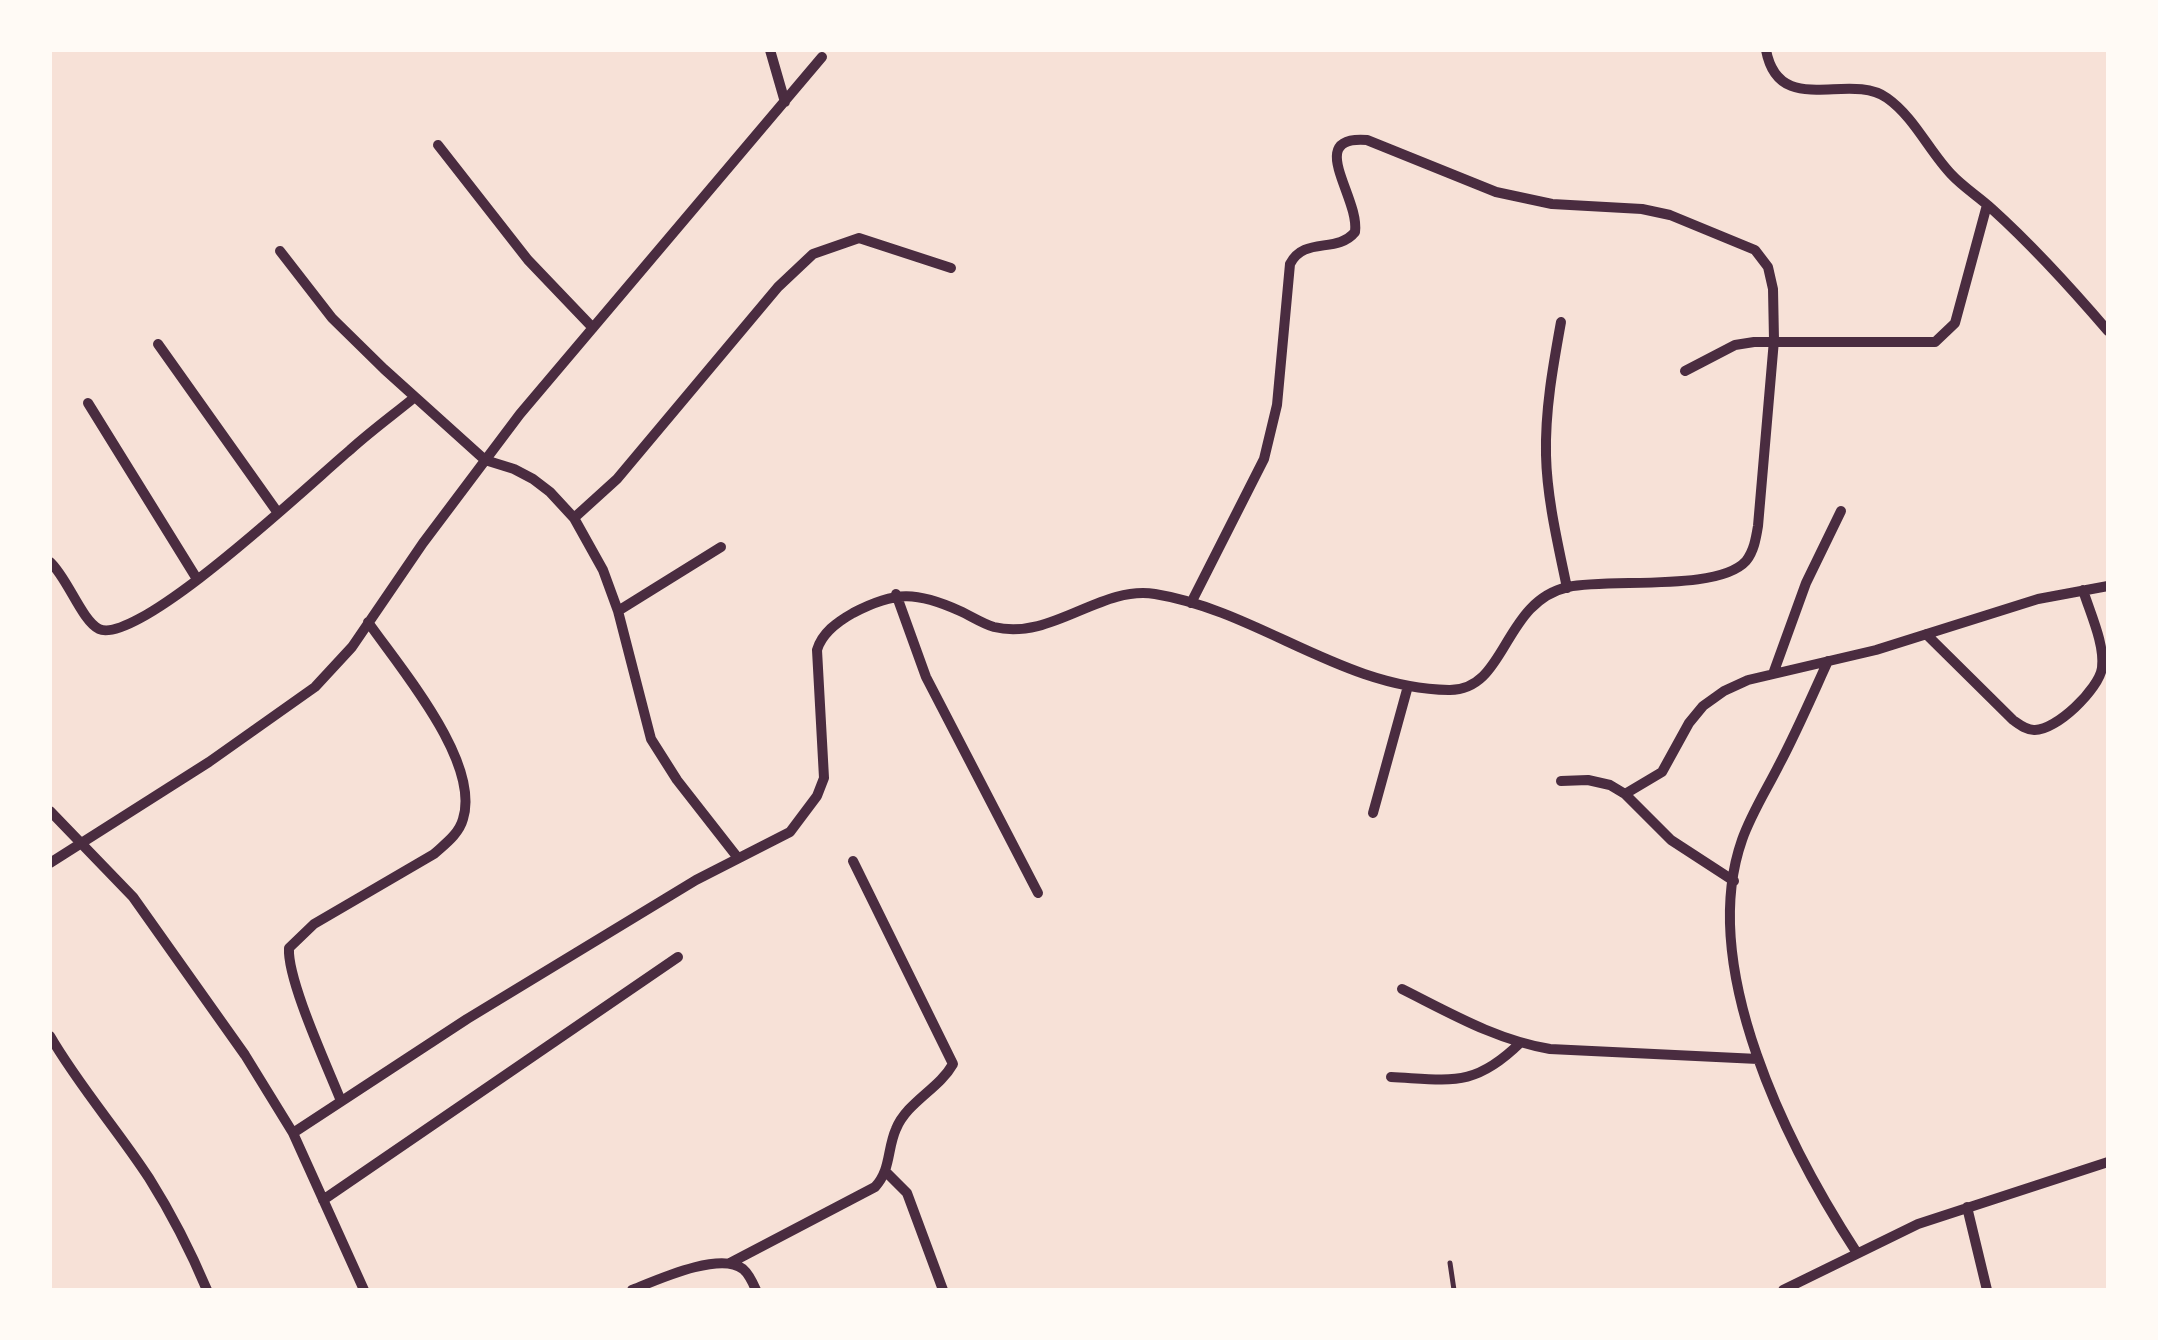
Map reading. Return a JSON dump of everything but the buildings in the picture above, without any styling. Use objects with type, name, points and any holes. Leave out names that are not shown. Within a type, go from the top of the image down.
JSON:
[{"type":"street","points":[[770,50],[785,102]]},
{"type":"street","points":[[1766,50],[1774,74],[1787,84],[1817,91],[1870,90],[1900,108],[1954,178],[1986,205],[2108,331]]},
{"type":"street","points":[[50,862],[209,762],[315,687],[352,647],[486,460],[822,57]]},
{"type":"street","points":[[292,1133],[467,1019],[738,858],[790,832],[817,796],[824,778],[817,650],[820,640],[845,617],[896,594],[921,596],[994,626],[1028,629],[1115,598],[1152,593],[1236,618],[1368,677],[1449,690],[1468,689],[1479,683],[1518,621],[1545,595],[1615,582],[1700,580],[1728,573],[1746,562],[1755,545],[1758,526],[1774,340],[1768,267],[1755,250],[1699,224],[1642,209],[1552,204],[1496,192],[1367,140],[1342,142],[1335,150],[1335,160],[1354,209],[1355,232],[1343,243],[1308,246],[1296,253],[1290,264],[1277,406],[1264,459],[1191,603]]},
{"type":"street","points":[[438,146],[528,260],[594,328]]},
{"type":"street","points":[[1685,371],[1734,345],[1774,340],[1935,342],[1954,323],[1986,205]]},
{"type":"street","points":[[574,518],[617,479],[778,287],[813,254],[859,238],[951,268]]},
{"type":"street","points":[[280,250],[332,318],[416,397],[486,460],[532,479],[574,518],[604,570],[618,610],[651,739],[677,780],[738,858]]},
{"type":"street","points":[[1561,322],[1548,396],[1546,457],[1555,529],[1568,588]]},
{"type":"street","points":[[158,344],[278,513]]},
{"type":"street","points":[[50,562],[70,586],[90,623],[100,630],[112,631],[131,625],[197,580],[416,397]]},
{"type":"street","points":[[88,404],[197,580]]},
{"type":"street","points":[[1773,674],[1806,583],[1841,511]]},
{"type":"street","points":[[618,610],[721,547]]},
{"type":"street","points":[[1624,794],[1662,772],[1703,706],[1736,685],[2038,599],[2108,586]]},
{"type":"street","points":[[1926,634],[2013,720],[2028,730],[2045,729],[2078,704],[2094,687],[2102,669],[2083,590]]},
{"type":"street","points":[[896,594],[926,677],[1038,893]]},
{"type":"street","points":[[341,1101],[288,958],[289,948],[314,924],[434,854],[463,822],[467,798],[459,764],[433,717],[368,622]]},
{"type":"street","points":[[1828,661],[1742,840],[1729,922],[1734,966],[1758,1059],[1794,1146],[1857,1253]]},
{"type":"street","points":[[1373,813],[1408,686]]},
{"type":"street","points":[[1561,781],[1599,783],[1624,794],[1671,840],[1734,880]]},
{"type":"street","points":[[50,812],[144,913],[245,1055],[292,1133],[363,1287],[349,1290]]},
{"type":"street","points":[[632,1290],[670,1275],[730,1263],[875,1188],[886,1172],[902,1118],[953,1064],[854,861]]},
{"type":"street","points":[[322,1200],[678,957]]},
{"type":"street","points":[[1402,989],[1520,1044],[1758,1059]]},
{"type":"street","points":[[50,1036],[148,1178],[197,1264],[207,1290]]},
{"type":"street","points":[[1392,1077],[1448,1080],[1476,1076],[1496,1066],[1520,1044]]},
{"type":"street","points":[[1783,1290],[1918,1224],[2108,1162]]},
{"type":"street","points":[[886,1172],[906,1193],[944,1290]]},
{"type":"street","points":[[1967,1207],[1987,1290]]},
{"type":"street","points":[[730,1263],[743,1269],[756,1290]]},
{"type":"lane","points":[[1450,1264],[1454,1290]]}]
